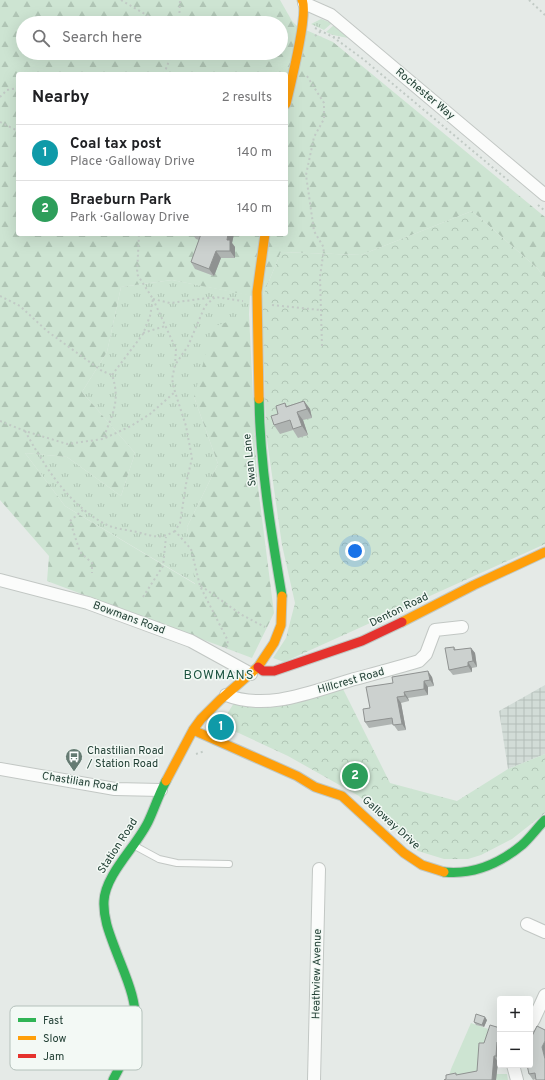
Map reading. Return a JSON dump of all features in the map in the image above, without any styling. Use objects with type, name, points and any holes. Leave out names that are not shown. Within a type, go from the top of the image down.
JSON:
[{"type":"street","points":[[288,94],[303,23],[303,2]]},
{"type":"street","name":"Rochester Way","points":[[303,2],[331,15],[541,200]]},
{"type":"street","name":"Swan Lane","points":[[254,671],[270,651],[278,634],[281,620],[282,599],[268,510],[259,428],[257,292],[265,236]]},
{"type":"street","name":"Denton Road","points":[[254,671],[272,671],[362,641],[476,587],[545,552]]},
{"type":"street","name":"Bowmans Road","points":[[0,580],[88,603],[191,641],[254,671]]},
{"type":"street","points":[[423,612],[435,630],[462,627]]},
{"type":"street","name":"Hillcrest Road","points":[[226,695],[241,700],[261,702],[281,699],[303,695],[412,663],[421,660],[426,654],[435,630]]},
{"type":"street","name":"Station Road","points":[[134,1006],[129,984],[108,929],[104,901],[106,890],[111,878],[149,821],[161,790],[193,730],[201,719],[254,671]]},
{"type":"street","name":"Galloway Drive","points":[[193,730],[297,776],[316,787],[342,796],[404,853],[422,865],[438,870],[457,873],[468,872],[494,863],[522,845],[545,820]]},
{"type":"street","name":"Chastilian Road","points":[[0,769],[114,789],[161,790]]},
{"type":"street","name":"Heathview Avenue","points":[[314,1080],[319,869]]},
{"type":"street","points":[[527,924],[545,932]]},
{"type":"street","points":[[533,1021],[545,995]]},
{"type":"street","points":[[515,1068],[517,1080]]},
{"type":"street","name":"Station Road","points":[[113,1080],[118,1070]]},
{"type":"lane","points":[[134,845],[159,859],[177,863],[229,864]]},
{"type":"path","points":[[121,0],[148,16]]},
{"type":"path","points":[[179,16],[180,0]]},
{"type":"path","points":[[530,0],[545,15]]},
{"type":"path","points":[[312,39],[321,31]]},
{"type":"path","points":[[333,37],[363,59],[514,185]]},
{"type":"path","points":[[165,72],[169,60]]},
{"type":"path","points":[[305,72],[324,103],[324,119],[314,137],[306,175],[314,231],[324,248],[320,277],[322,346]]},
{"type":"path","points":[[0,97],[7,90],[16,88]]},
{"type":"path","points":[[0,122],[16,130]]},
{"type":"path","points":[[541,200],[545,211]]},
{"type":"path","points":[[25,431],[46,468],[83,510],[108,525],[157,537],[166,537],[175,531],[180,523],[192,458],[186,426],[172,379],[176,365],[176,349],[153,299],[137,274],[139,236]]},
{"type":"path","points":[[0,296],[20,306],[47,331],[102,371],[112,375],[115,383],[116,402],[103,439]]},
{"type":"path","points":[[153,299],[170,303],[215,297],[257,304],[320,310]]},
{"type":"path","points":[[176,365],[188,346],[205,306],[215,297]]},
{"type":"path","points":[[112,375],[143,334],[150,316],[153,299]]},
{"type":"path","points":[[143,334],[165,326]]},
{"type":"path","points":[[0,421],[25,431],[67,444],[103,439],[131,426],[150,414],[175,392]]},
{"type":"path","points":[[83,510],[70,521],[80,552],[92,563],[92,573]]},
{"type":"path","points":[[175,531],[191,549],[200,586],[228,641],[227,648]]},
{"type":"path","points":[[143,598],[163,566],[166,537]]},
{"type":"path","points":[[200,586],[242,615],[278,634]]},
{"type":"shaded area","points":[[545,685],[545,754],[508,769],[499,711]]},
{"type":"green space","points":[[0,0],[280,0],[292,21],[297,26],[333,42],[545,217],[545,278],[537,268],[472,211],[361,255],[281,252],[262,298],[172,280],[121,287],[107,352],[82,392],[135,453],[121,496],[67,457],[25,453],[65,506],[195,584],[187,527],[218,464],[194,397],[213,327],[249,314],[257,479],[274,613],[252,658],[47,581],[49,556],[0,500]]},
{"type":"green space","points":[[321,19],[332,23],[324,30],[311,24]]},
{"type":"green space","points":[[334,25],[348,38],[326,32]]},
{"type":"green space","points":[[472,211],[537,268],[545,278],[545,544],[284,662],[273,658],[286,638],[295,603],[282,545],[266,433],[262,298],[281,252],[361,255]]},
{"type":"green space","points":[[172,280],[250,295],[249,314],[194,397],[218,464],[187,527],[196,584],[65,506],[25,453],[67,457],[121,496],[135,453],[82,392],[107,352],[121,287]]},
{"type":"green space","points":[[342,687],[390,783],[457,801],[508,769],[545,754],[545,813],[512,839],[481,855],[468,859],[444,859],[418,851],[359,796],[288,756],[230,729],[225,717],[234,703],[277,707]]},
{"type":"green space","points":[[471,1023],[494,1031],[497,1074],[507,1074],[508,1080],[448,1080],[451,1069]]},
{"type":"building","points":[[200,236],[228,236],[227,240],[230,240],[230,251],[216,251],[209,269],[191,262]]},
{"type":"building","points":[[304,401],[307,409],[297,412],[302,426],[293,429],[290,420],[274,425],[271,416],[278,414],[276,406],[285,403],[286,407]]},
{"type":"building","points":[[454,647],[454,650],[471,648],[473,661],[468,662],[468,666],[449,670],[445,648]]},
{"type":"building","points":[[428,671],[430,680],[424,681],[424,689],[404,692],[405,696],[397,697],[402,724],[393,725],[392,718],[365,722],[363,709],[370,708],[366,687],[393,683],[392,677]]},
{"type":"building","points":[[476,1014],[485,1017],[482,1025],[474,1022]]},
{"type":"building","points":[[490,1025],[497,1027],[496,1056],[494,1056],[492,1080],[444,1080],[446,1079],[446,1075],[456,1073],[456,1075],[477,1071],[479,1043],[484,1043]]},
{"type":"building","points":[[537,1026],[545,1030],[545,1041],[542,1047],[545,1059],[545,1080],[536,1080],[535,1073],[529,1074],[528,1068],[533,1068],[533,1034]]},
{"type":"traffic: fast","points":[[259,399],[261,448],[270,523],[282,596]]},
{"type":"traffic: fast","points":[[135,1006],[127,979],[107,927],[104,901],[110,880],[144,830],[166,781]]},
{"type":"traffic: fast","points":[[444,872],[465,872],[495,863],[522,845],[545,820]]},
{"type":"traffic: fast","points":[[113,1080],[118,1070]]},
{"type":"traffic: slow","points":[[288,96],[301,33],[303,18],[302,0]]},
{"type":"traffic: slow","points":[[259,399],[257,292],[265,236]]},
{"type":"traffic: slow","points":[[402,622],[474,585],[545,552]]},
{"type":"traffic: slow","points":[[166,781],[193,730],[201,719],[220,700],[258,667],[274,643],[281,625],[282,596]]},
{"type":"traffic: slow","points":[[193,730],[297,776],[315,787],[342,796],[404,853],[422,865],[444,872]]},
{"type":"traffic: jam","points":[[258,667],[263,671],[274,671],[362,641],[402,622]]},
{"type":"place","name":"Coal tax post","points":[[221,727]]},
{"type":"place","name":"Chastilian Road / Station Road","points":[[74,772]]},
{"type":"place","name":"Braeburn Park","points":[[355,776]]},
{"type":"district","name":"BOWMANS","points":[[219,676]]}]
